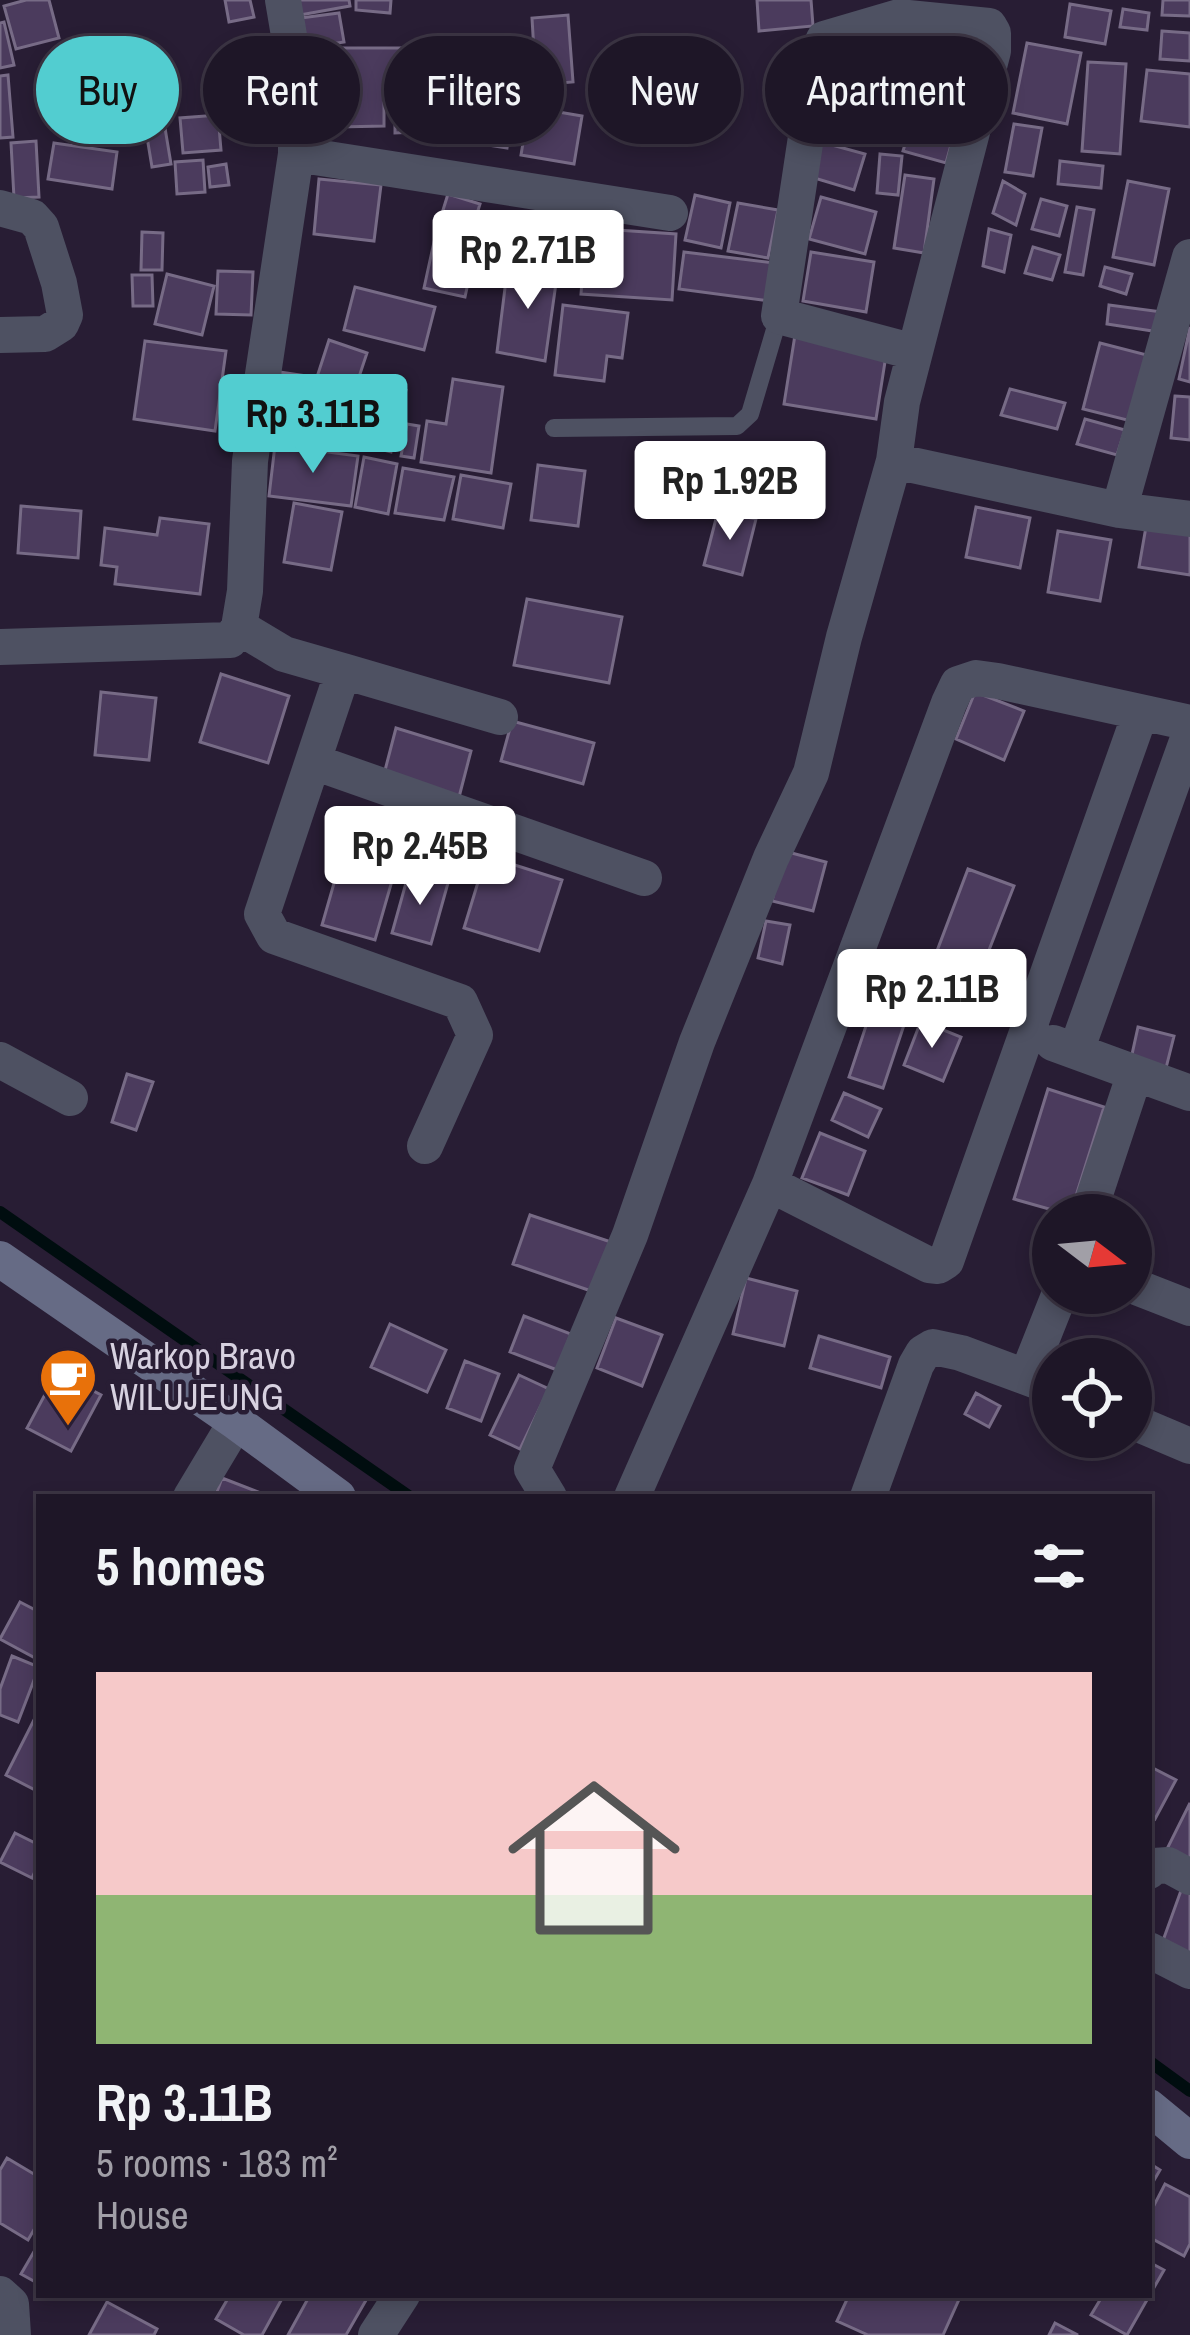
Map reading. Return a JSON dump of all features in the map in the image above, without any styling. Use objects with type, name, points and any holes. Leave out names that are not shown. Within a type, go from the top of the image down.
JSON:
[{"type":"main road","points":[[0,1258],[334,1494]]},
{"type":"main road","points":[[1152,2109],[1190,2141]]},
{"type":"street","points":[[0,647],[230,640],[238,627],[245,591],[250,461],[296,154],[296,77],[283,0]]},
{"type":"street","points":[[546,1494],[532,1469],[630,1235],[713,1001],[811,772],[894,461],[902,401],[993,51],[989,26],[898,8],[824,39],[819,51],[779,316],[914,352]]},
{"type":"street","points":[[296,154],[670,213]]},
{"type":"street","points":[[0,208],[32,217],[40,227],[65,315],[61,324],[45,334],[0,334]]},
{"type":"street","points":[[1119,510],[1190,257]]},
{"type":"street","points":[[894,461],[1119,510],[1190,519]]},
{"type":"street","points":[[238,627],[284,654],[500,717]]},
{"type":"street","points":[[343,671],[262,914],[274,936],[460,1002],[475,1035],[425,1146]]},
{"type":"street","points":[[633,1494],[770,1184],[958,684],[976,678],[998,681],[1190,723]]},
{"type":"street","points":[[770,1184],[929,1265],[946,1261],[1140,714]]},
{"type":"street","points":[[1076,1051],[1190,733]]},
{"type":"street","points":[[314,762],[644,878]]},
{"type":"street","points":[[1025,1034],[1190,1094]]},
{"type":"street","points":[[0,1060],[70,1098]]},
{"type":"street","points":[[1095,1194],[1135,1073]]},
{"type":"street","points":[[1152,1294],[1190,1308]]},
{"type":"street","points":[[869,1494],[923,1353],[933,1347],[946,1348],[1032,1378]]},
{"type":"street","points":[[193,1494],[236,1422]]},
{"type":"street","points":[[1152,1429],[1190,1446]]},
{"type":"street","points":[[1152,1868],[1168,1865],[1190,1876]]},
{"type":"street","points":[[1152,1951],[1190,1971]]},
{"type":"street","points":[[0,2294],[11,2304],[13,2335]]},
{"type":"street","points":[[376,2335],[400,2298]]},
{"type":"lane","points":[[554,428],[737,426],[750,414],[779,316]]},
{"type":"building","points":[[49,0],[58,36],[36,36],[36,44],[16,49],[4,6]]},
{"type":"building","points":[[225,0],[250,0],[254,17],[229,22]]},
{"type":"building","points":[[297,0],[349,0],[350,6],[300,15]]},
{"type":"building","points":[[356,0],[391,0],[390,13],[356,10]]},
{"type":"building","points":[[757,0],[811,0],[813,26],[759,31]]},
{"type":"building","points":[[1163,0],[1190,0],[1190,16],[1162,15]]},
{"type":"building","points":[[1070,4],[1111,11],[1105,44],[1065,37]]},
{"type":"building","points":[[1123,9],[1149,13],[1147,30],[1120,27]]},
{"type":"building","points":[[339,13],[343,36],[295,36],[293,19]]},
{"type":"building","points":[[568,15],[573,82],[564,83],[564,36],[533,36],[532,18]]},
{"type":"building","points":[[4,22],[14,65],[0,68],[0,23]]},
{"type":"building","points":[[1162,31],[1190,33],[1190,61],[1160,59]]},
{"type":"building","points":[[885,33],[936,35],[936,36]]},
{"type":"building","points":[[1027,43],[1081,53],[1067,124],[1013,113]]},
{"type":"building","points":[[360,48],[384,48],[384,126],[360,127]]},
{"type":"building","points":[[1088,62],[1126,64],[1120,154],[1082,151]]},
{"type":"building","points":[[1147,70],[1190,74],[1190,127],[1141,121]]},
{"type":"building","points":[[8,75],[13,137],[0,138],[0,76]]},
{"type":"building","points":[[564,113],[582,116],[574,164],[521,155],[523,144],[564,144]]},
{"type":"building","points":[[203,116],[203,144],[220,144],[221,150],[183,153],[180,118]]},
{"type":"building","points":[[1014,124],[1042,128],[1033,176],[1005,172]]},
{"type":"building","points":[[36,141],[39,197],[14,198],[11,143]]},
{"type":"building","points":[[54,144],[117,152],[112,189],[48,179]]},
{"type":"building","points":[[148,144],[168,144],[171,164],[152,167]]},
{"type":"building","points":[[820,144],[865,154],[854,190],[811,177]]},
{"type":"building","points":[[905,144],[951,144],[946,163],[903,151]]},
{"type":"building","points":[[880,154],[902,156],[898,195],[877,193]]},
{"type":"building","points":[[203,160],[205,192],[177,194],[175,162]]},
{"type":"building","points":[[1060,161],[1103,166],[1101,188],[1058,184]]},
{"type":"building","points":[[226,164],[229,185],[210,187],[208,167]]},
{"type":"building","points":[[905,175],[934,179],[924,253],[894,248]]},
{"type":"building","points":[[319,179],[381,185],[374,241],[314,234]]},
{"type":"building","points":[[1003,181],[1025,194],[1016,225],[993,213]]},
{"type":"building","points":[[1128,181],[1169,189],[1154,265],[1113,257]]},
{"type":"building","points":[[448,194],[480,204],[467,246],[435,236]]},
{"type":"building","points":[[695,195],[730,203],[721,248],[685,240]]},
{"type":"building","points":[[821,197],[876,212],[865,254],[809,239]]},
{"type":"building","points":[[1041,199],[1067,206],[1059,236],[1032,229]]},
{"type":"building","points":[[738,203],[778,210],[768,258],[728,251]]},
{"type":"building","points":[[1077,207],[1094,210],[1083,275],[1065,272]]},
{"type":"building","points":[[586,228],[676,234],[672,300],[581,294]]},
{"type":"building","points":[[989,229],[1011,235],[1004,272],[983,266]]},
{"type":"building","points":[[142,232],[163,233],[162,270],[141,270]]},
{"type":"building","points":[[434,242],[475,251],[465,297],[424,288]]},
{"type":"building","points":[[1033,247],[1060,255],[1052,280],[1025,273]]},
{"type":"building","points":[[684,252],[775,263],[769,301],[679,289]]},
{"type":"building","points":[[811,252],[874,262],[866,312],[803,301]]},
{"type":"building","points":[[537,259],[559,262],[545,361],[497,352],[507,272],[537,275]]},
{"type":"building","points":[[1105,267],[1132,274],[1126,294],[1100,286]]},
{"type":"building","points":[[218,271],[253,272],[251,315],[216,314]]},
{"type":"building","points":[[167,274],[214,286],[202,335],[155,324]]},
{"type":"building","points":[[132,275],[152,275],[153,306],[133,306]]},
{"type":"building","points":[[355,287],[435,307],[424,350],[344,330]]},
{"type":"building","points":[[563,305],[628,313],[622,358],[607,356],[604,381],[555,375]]},
{"type":"building","points":[[1109,305],[1162,312],[1159,332],[1107,324]]},
{"type":"building","points":[[1190,327],[1190,382],[1179,379]]},
{"type":"building","points":[[795,335],[887,349],[876,419],[784,404]]},
{"type":"building","points":[[329,340],[367,353],[355,389],[317,377]]},
{"type":"building","points":[[145,341],[226,351],[215,431],[134,419]]},
{"type":"building","points":[[1100,343],[1147,355],[1131,421],[1083,409]]},
{"type":"building","points":[[266,370],[307,376],[298,439],[257,433]]},
{"type":"building","points":[[453,379],[503,387],[491,473],[421,462],[427,421],[446,424]]},
{"type":"building","points":[[382,383],[406,390],[391,452],[367,446]]},
{"type":"building","points":[[1010,389],[1065,403],[1057,429],[1001,415]]},
{"type":"building","points":[[314,391],[342,397],[332,441],[304,434]]},
{"type":"building","points":[[1175,396],[1190,397],[1190,440],[1171,438]]},
{"type":"building","points":[[346,400],[362,401],[359,439],[343,439]]},
{"type":"building","points":[[1085,419],[1125,430],[1117,455],[1077,444]]},
{"type":"building","points":[[407,424],[419,426],[414,458],[401,456]]},
{"type":"building","points":[[275,445],[358,456],[351,506],[269,496]]},
{"type":"building","points":[[364,457],[397,464],[388,514],[355,507]]},
{"type":"building","points":[[538,465],[585,471],[578,526],[531,520]]},
{"type":"building","points":[[403,468],[454,477],[444,520],[395,513]]},
{"type":"building","points":[[461,475],[511,484],[503,528],[453,519]]},
{"type":"building","points":[[294,503],[342,512],[331,570],[284,562]]},
{"type":"building","points":[[21,506],[81,511],[78,558],[18,553]]},
{"type":"building","points":[[976,507],[1030,518],[1020,568],[966,557]]},
{"type":"building","points":[[718,511],[756,519],[742,575],[704,565]]},
{"type":"building","points":[[160,518],[209,524],[200,594],[115,584],[117,567],[101,565],[105,528],[157,535]]},
{"type":"building","points":[[1147,521],[1190,529],[1190,575],[1139,567]]},
{"type":"building","points":[[1058,531],[1111,540],[1100,601],[1048,592]]},
{"type":"building","points":[[527,599],[622,617],[609,683],[514,665]]},
{"type":"building","points":[[221,674],[289,696],[268,763],[200,742]]},
{"type":"building","points":[[101,692],[156,698],[149,760],[95,755]]},
{"type":"building","points":[[975,692],[1024,711],[1004,760],[956,739]]},
{"type":"building","points":[[512,721],[594,743],[583,784],[501,761]]},
{"type":"building","points":[[396,728],[471,751],[458,801],[383,778]]},
{"type":"building","points":[[347,838],[400,853],[375,940],[322,925]]},
{"type":"building","points":[[784,851],[826,862],[813,911],[772,901]]},
{"type":"building","points":[[486,856],[562,880],[539,951],[464,928]]},
{"type":"building","points":[[968,869],[1014,886],[982,968],[937,951]]},
{"type":"building","points":[[409,872],[448,883],[431,944],[392,933]]},
{"type":"building","points":[[766,921],[790,925],[782,964],[758,958]]},
{"type":"building","points":[[873,1005],[907,1016],[883,1088],[849,1077]]},
{"type":"building","points":[[921,1021],[961,1037],[943,1081],[904,1065]]},
{"type":"building","points":[[1138,1027],[1174,1036],[1166,1068],[1131,1059]]},
{"type":"building","points":[[127,1074],[153,1082],[136,1130],[112,1122]]},
{"type":"building","points":[[1048,1089],[1104,1107],[1077,1194],[1032,1194],[1032,1204],[1014,1199]]},
{"type":"building","points":[[844,1093],[881,1109],[868,1137],[832,1120]]},
{"type":"building","points":[[820,1133],[865,1151],[848,1195],[802,1178]]},
{"type":"building","points":[[530,1215],[611,1242],[594,1292],[513,1264]]},
{"type":"building","points":[[746,1278],[797,1291],[784,1346],[733,1334]]},
{"type":"building","points":[[524,1316],[571,1334],[557,1370],[510,1352]]},
{"type":"building","points":[[616,1318],[662,1335],[642,1386],[597,1368]]},
{"type":"building","points":[[390,1324],[446,1350],[427,1392],[371,1367]]},
{"type":"building","points":[[819,1336],[890,1357],[881,1388],[810,1368]]},
{"type":"building","points":[[465,1361],[499,1374],[481,1421],[447,1408]]},
{"type":"building","points":[[57,1372],[101,1395],[71,1451],[27,1428]]},
{"type":"building","points":[[519,1375],[549,1389],[520,1449],[490,1435]]},
{"type":"building","points":[[976,1393],[1000,1406],[989,1427],[965,1414]]},
{"type":"building","points":[[222,1478],[263,1494],[216,1494]]},
{"type":"building","points":[[20,1602],[36,1610],[36,1658],[0,1639]]},
{"type":"building","points":[[12,1656],[36,1666],[18,1722],[0,1715],[0,1689]]},
{"type":"building","points":[[36,1716],[36,1790],[6,1775]]},
{"type":"building","points":[[1152,1768],[1176,1780],[1155,1819],[1152,1817]]},
{"type":"building","points":[[1190,1803],[1190,1870],[1163,1857]]},
{"type":"building","points":[[15,1833],[36,1844],[32,1878],[0,1862]]},
{"type":"building","points":[[1183,1885],[1190,1887],[1190,1956],[1161,1946]]},
{"type":"building","points":[[7,2158],[36,2175],[36,2226],[28,2240],[0,2223],[0,2170]]},
{"type":"building","points":[[1165,2184],[1190,2197],[1190,2244],[1184,2256],[1152,2239],[1152,2209]]},
{"type":"building","points":[[36,2248],[36,2282],[21,2274]]},
{"type":"building","points":[[1152,2264],[1164,2270],[1152,2291]]},
{"type":"building","points":[[228,2298],[282,2298],[262,2335],[244,2335],[216,2319]]},
{"type":"building","points":[[308,2298],[367,2298],[346,2335],[288,2335]]},
{"type":"building","points":[[848,2298],[960,2298],[943,2335],[868,2335],[837,2321]]},
{"type":"building","points":[[1101,2298],[1148,2298],[1127,2335],[1091,2315]]},
{"type":"building","points":[[107,2302],[157,2329],[154,2335],[89,2335]]},
{"type":"building","points":[[1055,2323],[1078,2335],[1049,2335]]},
{"type":"waterway","points":[[0,1212],[406,1494]]},
{"type":"waterway","points":[[1152,2063],[1190,2091]]},
{"type":"place","name":"Warkop Bravo WILUJEUNG","points":[[68,1428]]}]
